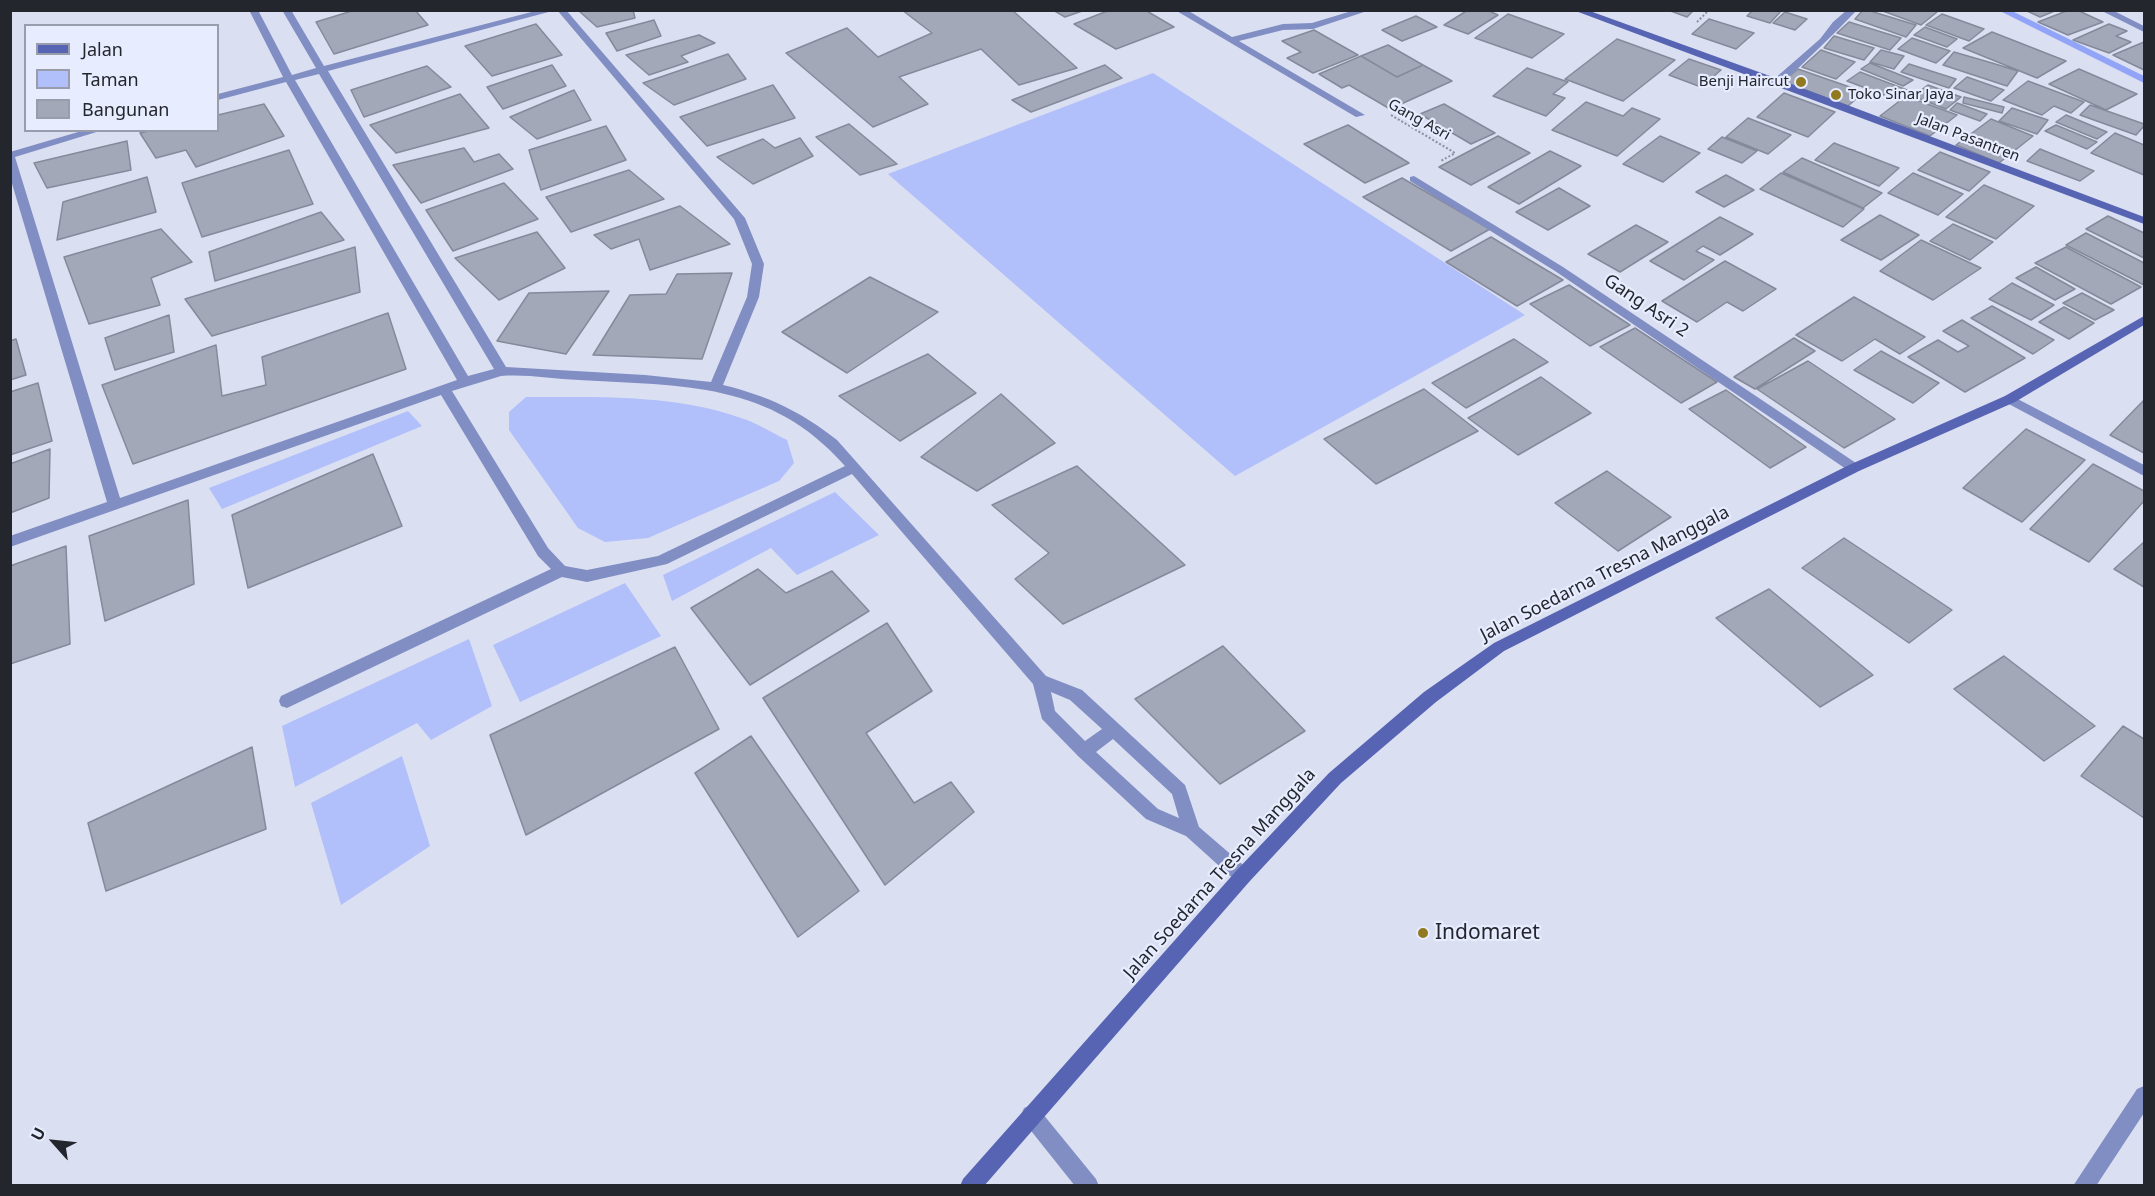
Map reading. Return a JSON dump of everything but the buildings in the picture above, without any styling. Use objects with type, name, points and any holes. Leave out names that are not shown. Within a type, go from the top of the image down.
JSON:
[{"type":"main road","name":"Jalan Pasantren","points":[[1576,10],[1778,82],[2145,221]]},
{"type":"main road","name":"Jalan Soedarna Tresna Manggala","points":[[970,1185],[1242,876],[1335,778],[1430,697],[1499,647],[1854,468],[2010,399],[2145,320]]},
{"type":"street","points":[[253,10],[288,77],[465,382]]},
{"type":"street","points":[[286,10],[502,372]]},
{"type":"street","points":[[219,97],[552,10]]},
{"type":"street","points":[[561,10],[739,218],[754,254],[758,264],[753,297],[716,386]]},
{"type":"street","points":[[1179,10],[1360,115]]},
{"type":"street","points":[[1232,40],[1283,27],[1313,26],[1366,10]]},
{"type":"street","points":[[1778,82],[1853,10]]},
{"type":"street","points":[[2104,10],[2145,29]]},
{"type":"street","points":[[91,132],[10,156],[115,506]]},
{"type":"street","name":"Gang Asri 2","points":[[1414,179],[1559,269],[1854,468]]},
{"type":"street","points":[[10,211],[26,206]]},
{"type":"street","points":[[10,542],[444,389],[502,372],[716,386],[762,399],[813,425],[1040,681],[1076,695],[1179,790],[1192,831]]},
{"type":"street","points":[[444,389],[543,552],[561,571],[586,576],[662,560],[853,468]]},
{"type":"street","points":[[2010,399],[2142,470]]},
{"type":"street","points":[[287,702],[561,571]]},
{"type":"street","points":[[1040,681],[1048,714],[1084,751],[1152,814],[1192,831],[1242,876]]},
{"type":"street","points":[[1084,751],[1113,730]]},
{"type":"street","points":[[2083,1185],[2145,1096]]},
{"type":"street","points":[[1031,1115],[1089,1185]]},
{"type":"path","name":"Gang Asri","points":[[1360,115],[1379,109],[1455,153],[1414,179]]},
{"type":"green space","points":[[1153,73],[1525,315],[1235,476],[888,174]]},
{"type":"green space","points":[[526,397],[635,398],[716,410],[759,425],[787,440],[794,463],[779,481],[648,538],[605,542],[578,528],[509,430],[509,412]]},
{"type":"green space","points":[[408,411],[422,426],[222,509],[209,488]]},
{"type":"green space","points":[[835,492],[879,535],[797,575],[771,548],[672,601],[663,575]]},
{"type":"green space","points":[[625,583],[661,636],[520,702],[493,645]]},
{"type":"green space","points":[[469,639],[492,706],[431,740],[417,723],[295,787],[282,726]]},
{"type":"green space","points":[[402,756],[430,846],[341,905],[311,803]]},
{"type":"waterway","points":[[2002,10],[2144,80]]},
{"type":"place","name":"Benji Haircut","points":[[1801,82]]},
{"type":"place","name":"Toko Sinar Jaya","points":[[1836,95]]},
{"type":"place","name":"Indomaret","points":[[1423,933]]}]
